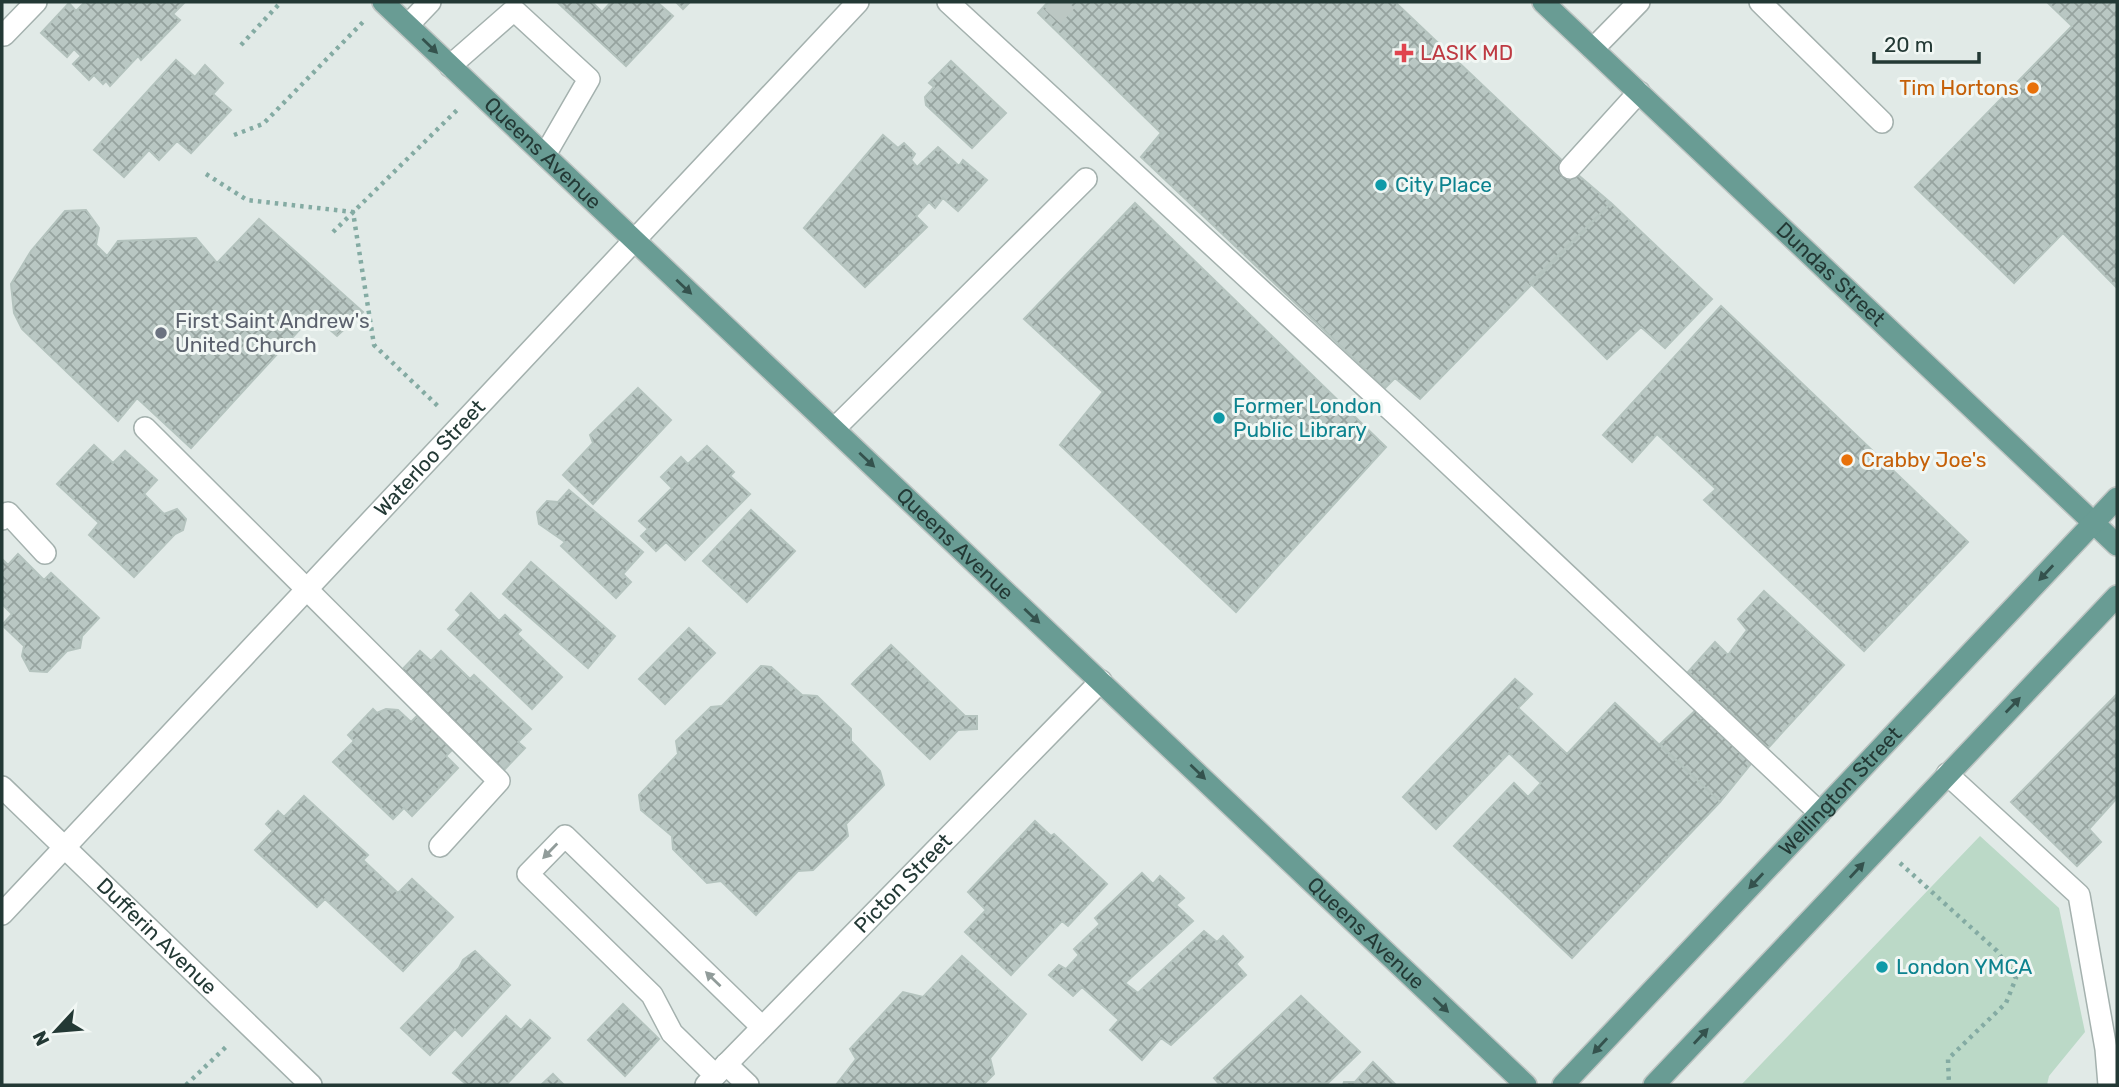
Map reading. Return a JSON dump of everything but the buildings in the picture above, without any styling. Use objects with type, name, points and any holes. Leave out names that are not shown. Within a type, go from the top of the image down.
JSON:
[{"type":"main road","name":"Queens Avenue","points":[[383,2],[1526,1085]]},
{"type":"main road","name":"Dundas Street","points":[[1543,2],[2117,545]]},
{"type":"main road","name":"Wellington Street","points":[[1563,1085],[2117,498]]},
{"type":"main road","points":[[1654,1085],[2117,596]]},
{"type":"street","points":[[4,35],[36,2]]},
{"type":"street","points":[[408,25],[430,2]]},
{"type":"street","name":"Waterloo Street","points":[[2,914],[858,2]]},
{"type":"street","points":[[948,2],[1404,422],[1820,813]]},
{"type":"street","points":[[1593,49],[1639,2]]},
{"type":"street","points":[[1760,2],[1882,122]]},
{"type":"street","points":[[450,66],[514,10],[589,79],[544,155]]},
{"type":"street","points":[[1570,168],[1639,92]]},
{"type":"street","points":[[834,429],[1086,179]]},
{"type":"street","points":[[145,428],[499,781],[440,846]]},
{"type":"street","points":[[2,519],[8,513],[45,552]]},
{"type":"street","name":"Picton Street","points":[[716,1075],[1101,681]]},
{"type":"street","points":[[1947,774],[2079,895],[2106,1049],[2109,1085]]},
{"type":"street","name":"Dufferin Avenue","points":[[2,787],[311,1085]]},
{"type":"street","points":[[748,1085],[716,1075],[672,1033],[652,995],[528,874],[565,836],[762,1027]]},
{"type":"path","points":[[241,45],[281,2]]},
{"type":"path","points":[[234,135],[264,124],[364,20]]},
{"type":"path","points":[[333,232],[477,90]]},
{"type":"path","points":[[206,174],[247,200],[353,212]]},
{"type":"path","points":[[353,212],[374,345],[460,426]]},
{"type":"path","points":[[1881,846],[1997,951],[2017,978],[2006,1003],[1948,1059],[1949,1085]]},
{"type":"path","points":[[186,1085],[249,1025]]},
{"type":"green space","points":[[1980,836],[2059,908],[2085,1032],[2049,1076],[2047,1085],[1741,1085]]},
{"type":"tunnel","points":[[1052,2],[1069,17]]},
{"type":"place","name":"LASIK MD","points":[[1404,53]]},
{"type":"place","name":"Tim Hortons","points":[[2033,88]]},
{"type":"place","name":"City Place","points":[[1381,185]]},
{"type":"place","name":"First Saint Andrew's United Church","points":[[161,333]]},
{"type":"place","name":"Former London Public Library","points":[[1219,418]]},
{"type":"place","name":"Crabby Joe's","points":[[1847,460]]},
{"type":"place","name":"London YMCA","points":[[1882,967]]}]
